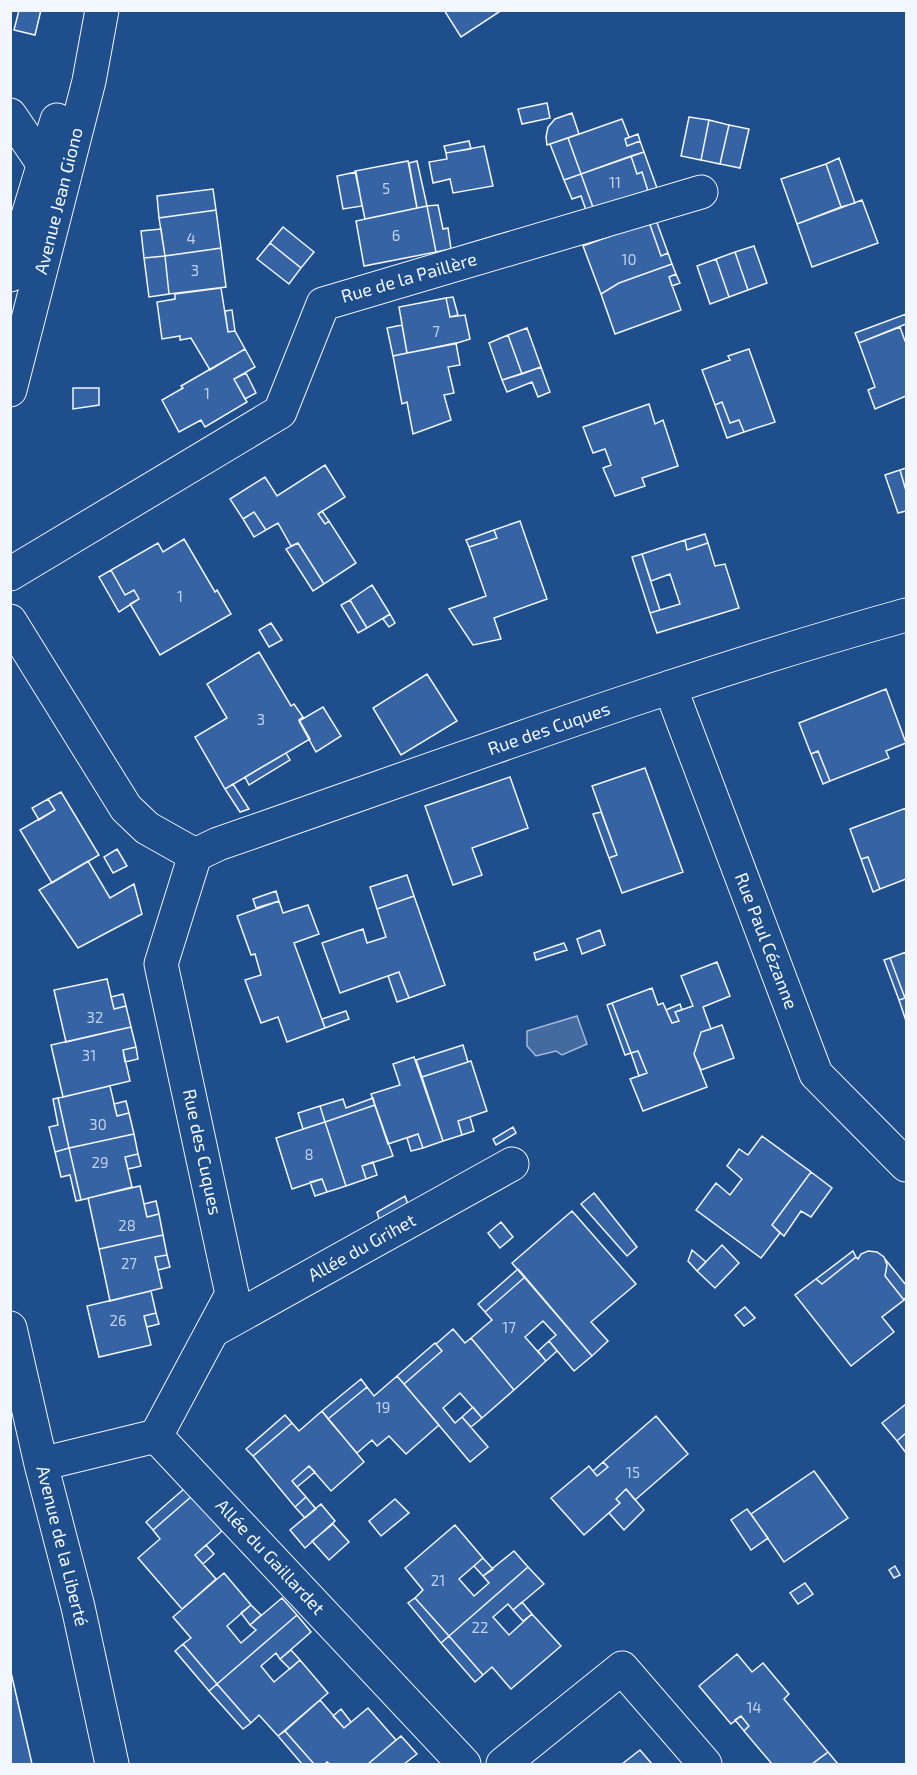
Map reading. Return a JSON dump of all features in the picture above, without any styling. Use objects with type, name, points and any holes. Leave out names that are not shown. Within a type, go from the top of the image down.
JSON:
[{"type":"street","name":"Avenue Jean Giono","points":[[10,275],[72,73],[94,10]]},
{"type":"street","name":"Avenue Jean Giono","points":[[10,390],[89,81],[102,10]]},
{"type":"street","points":[[10,115],[44,165]]},
{"type":"street","name":"Rue de la Paillère","points":[[10,574],[280,412],[322,304],[701,192]]},
{"type":"street","name":"Rue des Cuques","points":[[156,1436],[232,1294],[161,964],[195,855],[218,844],[670,687],[906,615]]},
{"type":"street","points":[[10,621],[126,808],[147,828],[195,855]]},
{"type":"street","name":"Rue Paul Cézanne","points":[[670,687],[816,1074],[906,1166]]},
{"type":"street","name":"Allée du Grihet","points":[[212,1331],[512,1164]]},
{"type":"street","name":"Avenue de la Liberté","points":[[10,1328],[40,1464],[78,1607],[112,1764]]},
{"type":"street","points":[[40,1464],[156,1436]]},
{"type":"street","name":"Allée du Gaillardet","points":[[156,1436],[464,1764]]},
{"type":"street","points":[[503,1764],[622,1668],[705,1764]]},
{"type":"water","points":[[577,1016],[587,1044],[562,1055],[556,1051],[536,1056],[527,1046],[527,1031]]},
{"type":"building","points":[[19,10],[41,10],[35,35],[14,30]]},
{"type":"building","points":[[444,10],[502,10],[461,37]]},
{"type":"building","points":[[547,103],[550,118],[522,124],[518,109]]},
{"type":"building","points":[[572,113],[579,134],[547,145],[548,127],[555,119]]},
{"type":"building","points":[[689,117],[709,120],[701,160],[681,156]]},
{"type":"building","points":[[622,119],[629,137],[625,139],[627,146],[640,141],[644,152],[581,174],[568,138]]},
{"type":"building","points":[[709,120],[729,125],[720,164],[701,160]]},
{"type":"building","points":[[729,125],[749,129],[740,168],[720,164]]},
{"type":"building","points":[[638,134],[640,141],[627,146],[625,139]]},
{"type":"building","points":[[568,138],[581,174],[564,180],[550,144]]},
{"type":"building","points":[[469,141],[471,149],[446,153],[444,146]]},
{"type":"building","points":[[484,146],[493,186],[453,193],[450,179],[433,183],[429,162],[447,159],[446,153]]},
{"type":"building","points":[[644,152],[657,188],[648,191],[642,172],[637,174],[631,156]]},
{"type":"building","points":[[631,156],[637,174],[642,172],[648,191],[594,210],[581,174]]},
{"type":"building","points":[[839,158],[855,203],[841,207],[826,164]]},
{"type":"building","points":[[408,161],[417,208],[365,219],[355,171]]},
{"type":"building","points":[[417,161],[427,206],[417,208],[409,163]]},
{"type":"building","points":[[826,164],[841,207],[797,224],[781,179]]},
{"type":"building","points":[[356,172],[362,206],[343,209],[337,176]]},
{"type":"building","points":[[581,174],[594,210],[587,213],[581,196],[572,199],[564,180]]},
{"type":"building","points":[[213,189],[216,210],[159,218],[157,196]]},
{"type":"building","points":[[862,200],[878,243],[812,267],[797,224]]},
{"type":"building","points":[[438,205],[443,229],[448,228],[451,249],[436,252],[427,206]]},
{"type":"building","points":[[427,206],[436,252],[364,266],[356,221]]},
{"type":"building","points":[[216,210],[221,248],[165,256],[159,218]]},
{"type":"building","points":[[656,220],[668,253],[661,256],[649,222]]},
{"type":"building","points":[[649,222],[661,256],[668,253],[672,264],[619,283],[601,294],[583,246]]},
{"type":"building","points":[[283,227],[314,252],[301,268],[270,243]]},
{"type":"building","points":[[161,229],[165,256],[144,258],[141,231]]},
{"type":"building","points":[[270,243],[301,268],[289,284],[257,259]]},
{"type":"building","points":[[754,246],[767,283],[748,290],[735,252]]},
{"type":"building","points":[[221,248],[226,287],[169,294],[165,256]]},
{"type":"building","points":[[735,252],[748,290],[729,297],[716,259]]},
{"type":"building","points":[[165,256],[169,294],[149,297],[144,258]]},
{"type":"building","points":[[716,259],[729,297],[710,304],[697,266]]},
{"type":"building","points":[[672,264],[676,274],[669,277],[681,310],[615,334],[601,294],[619,283]]},
{"type":"building","points":[[676,274],[680,283],[672,286],[669,277]]},
{"type":"building","points":[[221,288],[228,332],[235,331],[245,349],[210,370],[191,338],[180,340],[180,336],[162,339],[157,302],[175,299],[175,294]]},
{"type":"building","points":[[453,297],[458,315],[450,317],[446,298]]},
{"type":"building","points":[[446,298],[450,317],[465,315],[470,339],[407,353],[399,307]]},
{"type":"building","points":[[232,310],[235,331],[228,332],[225,311]]},
{"type":"building","points":[[906,314],[906,324],[859,343],[855,333]]},
{"type":"building","points":[[402,325],[407,353],[393,356],[387,328]]},
{"type":"building","points":[[900,327],[906,340],[906,396],[875,409],[868,390],[875,387],[859,343]]},
{"type":"building","points":[[527,328],[541,367],[522,374],[508,335]]},
{"type":"building","points":[[508,335],[522,374],[502,380],[489,343]]},
{"type":"building","points":[[456,343],[460,365],[448,367],[454,393],[444,395],[451,420],[413,434],[407,402],[402,404],[393,356]]},
{"type":"building","points":[[245,349],[255,367],[234,379],[247,402],[205,427],[201,420],[179,432],[162,400],[183,388],[181,386]]},
{"type":"building","points":[[749,349],[775,422],[744,432],[739,420],[730,423],[722,402],[715,405],[702,370],[730,360],[728,356]]},
{"type":"building","points":[[541,367],[550,392],[538,397],[532,382],[507,392],[502,380]]},
{"type":"building","points":[[246,373],[256,393],[245,399],[234,379]]},
{"type":"building","points":[[73,388],[99,388],[99,405],[73,409]]},
{"type":"building","points":[[722,402],[730,423],[739,420],[744,432],[727,438],[715,405]]},
{"type":"building","points":[[649,404],[655,424],[663,420],[678,466],[642,478],[645,486],[615,496],[603,468],[611,465],[605,449],[593,453],[583,427]]},
{"type":"building","points":[[325,465],[345,497],[318,514],[325,524],[329,521],[356,563],[324,584],[298,543],[291,546],[278,523],[266,530],[254,512],[243,519],[230,499],[265,477],[277,496]]},
{"type":"building","points":[[906,468],[906,491],[900,470]]},
{"type":"building","points":[[900,470],[906,491],[906,511],[898,513],[885,475]]},
{"type":"building","points":[[322,511],[329,521],[325,524],[318,514]]},
{"type":"building","points":[[254,512],[266,530],[254,537],[243,519]]},
{"type":"building","points":[[520,521],[547,599],[494,618],[501,639],[473,645],[449,609],[486,596],[469,547],[497,538],[494,530]]},
{"type":"building","points":[[494,530],[497,538],[469,547],[466,540]]},
{"type":"building","points":[[705,534],[708,543],[687,550],[685,540]]},
{"type":"building","points":[[184,539],[215,592],[217,590],[231,614],[160,655],[130,604],[139,599],[134,590],[125,595],[111,570],[158,543],[163,552]]},
{"type":"building","points":[[685,540],[687,550],[708,543],[715,566],[725,564],[739,608],[657,633],[650,613],[680,604],[670,574],[651,581],[642,554]]},
{"type":"building","points":[[298,543],[324,584],[313,591],[286,549]]},
{"type":"building","points":[[642,554],[660,610],[650,613],[632,557]]},
{"type":"building","points":[[111,570],[125,595],[134,590],[139,599],[119,612],[99,577]]},
{"type":"building","points":[[372,585],[390,614],[367,628],[350,600]]},
{"type":"building","points":[[350,600],[367,628],[358,633],[341,605]]},
{"type":"building","points":[[390,614],[395,623],[389,627],[383,619]]},
{"type":"building","points":[[271,623],[282,640],[269,647],[259,630]]},
{"type":"building","points":[[259,652],[291,706],[294,704],[303,717],[299,720],[310,739],[225,789],[195,737],[227,718],[207,684]]},
{"type":"building","points":[[427,674],[457,721],[401,755],[373,708]]},
{"type":"building","points":[[886,689],[906,743],[886,751],[889,758],[830,781],[818,751],[811,754],[799,723]]},
{"type":"building","points":[[323,707],[341,736],[316,752],[299,721]]},
{"type":"building","points":[[818,751],[830,781],[823,784],[811,754]]},
{"type":"building","points":[[286,753],[290,760],[249,785],[245,777]]},
{"type":"building","points":[[645,768],[683,872],[622,893],[609,858],[617,855],[592,786]]},
{"type":"building","points":[[510,777],[528,828],[472,848],[482,875],[453,885],[425,806]]},
{"type":"building","points":[[233,784],[249,809],[240,812],[225,789]]},
{"type":"building","points":[[61,792],[99,855],[52,883],[20,830],[55,810],[48,799]]},
{"type":"building","points":[[48,799],[55,810],[39,820],[32,808]]},
{"type":"building","points":[[906,808],[906,879],[880,889],[868,857],[861,859],[850,829]]},
{"type":"building","points":[[601,812],[617,855],[609,858],[593,814]]},
{"type":"building","points":[[117,849],[127,866],[113,873],[104,857]]},
{"type":"building","points":[[868,857],[880,889],[873,892],[861,859]]},
{"type":"building","points":[[88,861],[110,898],[134,884],[142,914],[78,948],[39,890]]},
{"type":"building","points":[[407,875],[414,896],[377,909],[370,887]]},
{"type":"building","points":[[276,891],[279,901],[256,908],[253,899]]},
{"type":"building","points":[[414,896],[445,985],[409,998],[399,972],[340,993],[322,943],[363,929],[367,943],[386,937],[377,909]]},
{"type":"building","points":[[279,901],[283,913],[308,905],[319,934],[294,943],[325,1028],[287,1042],[278,1017],[261,1023],[245,980],[261,975],[255,954],[251,955],[237,916]]},
{"type":"building","points":[[600,930],[605,945],[582,954],[577,939]]},
{"type":"building","points":[[564,943],[567,950],[536,960],[534,953]]},
{"type":"building","points":[[906,952],[906,1021],[899,1000],[905,998],[890,958]]},
{"type":"building","points":[[890,958],[905,998],[899,1000],[884,960]]},
{"type":"building","points":[[717,962],[730,996],[703,1007],[711,1029],[701,1032],[694,1054],[707,1087],[643,1111],[630,1079],[647,1073],[638,1051],[631,1053],[612,1003],[652,988],[658,1005],[663,1003],[672,1023],[679,1021],[675,1012],[693,1006],[681,976]]},
{"type":"building","points":[[399,972],[409,998],[397,1002],[388,976]]},
{"type":"building","points":[[107,979],[114,1009],[126,1006],[131,1027],[66,1042],[54,990]]},
{"type":"building","points":[[123,994],[126,1006],[114,1009],[111,997]]},
{"type":"building","points":[[612,1003],[631,1053],[625,1055],[607,1005]]},
{"type":"building","points":[[680,1004],[682,1010],[675,1012],[679,1021],[672,1023],[666,1010]]},
{"type":"building","points":[[346,1011],[349,1019],[325,1028],[322,1019]]},
{"type":"building","points":[[722,1025],[734,1058],[701,1070],[694,1054],[701,1032]]},
{"type":"building","points":[[131,1027],[136,1047],[123,1050],[130,1081],[63,1097],[51,1045]]},
{"type":"building","points":[[463,1045],[468,1062],[422,1077],[416,1060]]},
{"type":"building","points":[[136,1047],[138,1059],[125,1062],[123,1050]]},
{"type":"building","points":[[638,1051],[647,1073],[639,1076],[631,1053]]},
{"type":"building","points":[[414,1057],[443,1141],[423,1148],[418,1134],[388,1144],[371,1094],[400,1085],[393,1064]]},
{"type":"building","points":[[471,1061],[487,1111],[458,1121],[462,1135],[443,1141],[422,1077]]},
{"type":"building","points":[[110,1086],[117,1116],[129,1113],[134,1134],[69,1148],[58,1098]]},
{"type":"building","points":[[58,1098],[69,1148],[55,1152],[49,1127],[58,1125],[53,1099]]},
{"type":"building","points":[[373,1098],[375,1105],[325,1122],[320,1106],[343,1099],[346,1108]]},
{"type":"building","points":[[126,1101],[129,1113],[117,1116],[114,1104]]},
{"type":"building","points":[[375,1105],[393,1156],[362,1166],[366,1179],[346,1186],[325,1122]]},
{"type":"building","points":[[320,1106],[325,1122],[303,1129],[298,1113]]},
{"type":"building","points":[[470,1117],[474,1131],[462,1135],[458,1121]]},
{"type":"building","points":[[325,1122],[346,1186],[327,1192],[322,1179],[292,1189],[276,1138]]},
{"type":"building","points":[[513,1127],[516,1133],[496,1145],[493,1139]]},
{"type":"building","points":[[134,1134],[138,1154],[125,1157],[132,1187],[81,1200],[69,1148]]},
{"type":"building","points":[[418,1134],[423,1148],[411,1151],[407,1138]]},
{"type":"building","points":[[762,1136],[811,1172],[772,1225],[780,1233],[761,1258],[696,1210],[716,1183],[730,1195],[742,1179],[727,1166],[739,1149],[748,1155]]},
{"type":"building","points":[[69,1148],[81,1200],[76,1201],[70,1175],[61,1177],[55,1152]]},
{"type":"building","points":[[138,1154],[141,1166],[128,1169],[125,1157]]},
{"type":"building","points":[[373,1162],[377,1175],[366,1179],[362,1166]]},
{"type":"building","points":[[811,1172],[832,1188],[811,1217],[801,1211],[784,1236],[772,1225]]},
{"type":"building","points":[[322,1179],[327,1192],[315,1196],[310,1182]]},
{"type":"building","points":[[140,1186],[147,1217],[159,1214],[163,1235],[99,1249],[88,1198]]},
{"type":"building","points":[[594,1193],[637,1247],[627,1256],[581,1204]]},
{"type":"building","points":[[405,1196],[411,1213],[382,1228],[377,1212]]},
{"type":"building","points":[[156,1201],[159,1214],[147,1217],[144,1204]]},
{"type":"building","points":[[572,1211],[636,1284],[591,1322],[608,1341],[592,1356],[512,1263]]},
{"type":"building","points":[[501,1222],[513,1237],[500,1248],[488,1233]]},
{"type":"building","points":[[163,1235],[167,1255],[155,1257],[162,1288],[110,1301],[99,1249]]},
{"type":"building","points":[[722,1245],[739,1263],[715,1288],[697,1271]]},
{"type":"building","points":[[692,1250],[706,1262],[697,1271],[688,1261]]},
{"type":"building","points":[[853,1251],[856,1257],[822,1284],[816,1279]]},
{"type":"building","points":[[868,1251],[877,1252],[884,1257],[887,1265],[885,1276],[904,1300],[882,1317],[894,1332],[851,1366],[795,1295],[816,1279],[822,1284],[856,1257],[858,1259],[861,1254]]},
{"type":"building","points":[[167,1255],[170,1267],[158,1270],[155,1257]]},
{"type":"building","points":[[885,1259],[906,1285],[904,1300],[885,1276],[887,1265]]},
{"type":"building","points":[[518,1269],[525,1277],[485,1312],[478,1304]]},
{"type":"building","points":[[525,1277],[592,1356],[574,1371],[549,1341],[556,1335],[543,1321],[525,1337],[546,1361],[514,1390],[471,1338],[492,1320],[485,1312]]},
{"type":"building","points":[[151,1291],[156,1313],[144,1316],[151,1345],[99,1357],[87,1306]]},
{"type":"building","points":[[745,1307],[755,1318],[744,1326],[735,1315]]},
{"type":"building","points":[[156,1313],[159,1324],[147,1327],[144,1316]]},
{"type":"building","points":[[453,1329],[465,1343],[471,1338],[514,1390],[482,1418],[460,1393],[443,1408],[455,1423],[462,1417],[488,1447],[470,1462],[404,1384],[442,1351],[436,1344]]},
{"type":"building","points":[[549,1341],[557,1351],[546,1361],[538,1351]]},
{"type":"building","points":[[435,1343],[442,1351],[404,1384],[397,1376]]},
{"type":"building","points":[[397,1376],[439,1425],[406,1454],[389,1436],[377,1446],[372,1440],[357,1453],[328,1419],[367,1387],[374,1396]]},
{"type":"building","points":[[361,1379],[367,1387],[328,1419],[322,1411]]},
{"type":"building","points":[[906,1404],[906,1433],[897,1441],[882,1423]]},
{"type":"building","points":[[473,1407],[482,1418],[471,1427],[462,1417]]},
{"type":"building","points":[[322,1411],[364,1462],[331,1491],[309,1466],[292,1481],[306,1497],[295,1507],[253,1456],[292,1423],[299,1431]]},
{"type":"building","points":[[285,1415],[292,1423],[253,1456],[246,1449]]},
{"type":"building","points":[[656,1416],[688,1454],[635,1500],[626,1489],[616,1499],[620,1503],[584,1535],[551,1498],[589,1466],[597,1476],[608,1467],[603,1462]]},
{"type":"building","points":[[906,1433],[906,1453],[897,1441]]},
{"type":"building","points":[[603,1462],[608,1467],[597,1476],[593,1471]]},
{"type":"building","points":[[309,1466],[315,1472],[297,1487],[292,1481]]},
{"type":"building","points":[[814,1471],[848,1518],[784,1562],[751,1514]]},
{"type":"building","points":[[185,1488],[192,1496],[153,1530],[146,1522]]},
{"type":"building","points":[[626,1489],[644,1510],[624,1530],[609,1513],[620,1503],[616,1499]]},
{"type":"building","points":[[192,1496],[222,1531],[195,1555],[216,1579],[182,1609],[138,1558],[160,1539],[153,1530]]},
{"type":"building","points":[[306,1497],[316,1509],[305,1518],[295,1507]]},
{"type":"building","points":[[395,1499],[409,1513],[381,1536],[369,1521]]},
{"type":"building","points":[[321,1504],[335,1521],[305,1548],[290,1530]]},
{"type":"building","points":[[747,1509],[768,1538],[751,1550],[731,1520]]},
{"type":"building","points":[[333,1524],[349,1542],[329,1560],[312,1541]]},
{"type":"building","points":[[455,1525],[483,1558],[459,1579],[474,1596],[489,1583],[483,1576],[514,1551],[528,1567],[449,1636],[415,1598],[423,1590],[405,1568]]},
{"type":"building","points":[[206,1545],[214,1554],[203,1564],[195,1555]]},
{"type":"building","points":[[483,1558],[493,1569],[483,1576],[474,1566]]},
{"type":"building","points":[[895,1566],[900,1575],[894,1578],[889,1570]]},
{"type":"building","points":[[528,1567],[544,1584],[513,1610],[508,1604],[493,1617],[509,1635],[532,1614],[561,1646],[511,1689],[492,1667],[483,1675],[449,1636]]},
{"type":"building","points":[[224,1573],[251,1605],[227,1626],[241,1643],[256,1630],[250,1625],[282,1598],[297,1615],[217,1684],[183,1644],[191,1638],[173,1617]]},
{"type":"building","points":[[805,1583],[813,1594],[798,1604],[790,1593]]},
{"type":"building","points":[[415,1598],[449,1636],[441,1643],[408,1603]]},
{"type":"building","points":[[522,1602],[532,1614],[523,1621],[513,1610]]},
{"type":"building","points":[[251,1605],[261,1615],[250,1625],[241,1613]]},
{"type":"building","points":[[297,1615],[311,1632],[280,1659],[276,1653],[261,1666],[274,1682],[300,1660],[328,1693],[278,1736],[259,1715],[251,1723],[217,1684]]},
{"type":"building","points":[[449,1636],[483,1675],[475,1682],[441,1643]]},
{"type":"building","points":[[183,1644],[217,1684],[209,1691],[175,1651]]},
{"type":"building","points":[[291,1650],[300,1660],[290,1669],[280,1659]]},
{"type":"building","points":[[737,1654],[752,1672],[763,1663],[789,1694],[784,1699],[828,1752],[812,1764],[772,1764],[744,1731],[749,1726],[741,1716],[731,1724],[699,1686]]},
{"type":"building","points":[[10,1668],[32,1764],[10,1764]]},
{"type":"building","points":[[217,1684],[251,1723],[243,1729],[209,1691]]},
{"type":"building","points":[[320,1700],[344,1728],[368,1708],[396,1740],[368,1764],[330,1764],[327,1762],[314,1764],[285,1731]]},
{"type":"building","points":[[341,1709],[351,1722],[344,1728],[333,1716]]},
{"type":"building","points":[[741,1716],[749,1726],[744,1731],[735,1720]]},
{"type":"building","points":[[285,1731],[314,1764],[302,1764],[278,1736]]},
{"type":"building","points":[[401,1736],[417,1754],[404,1764],[368,1764]]},
{"type":"building","points":[[640,1750],[652,1764],[622,1764]]},
{"type":"building","points":[[828,1752],[838,1764],[812,1764]]}]
